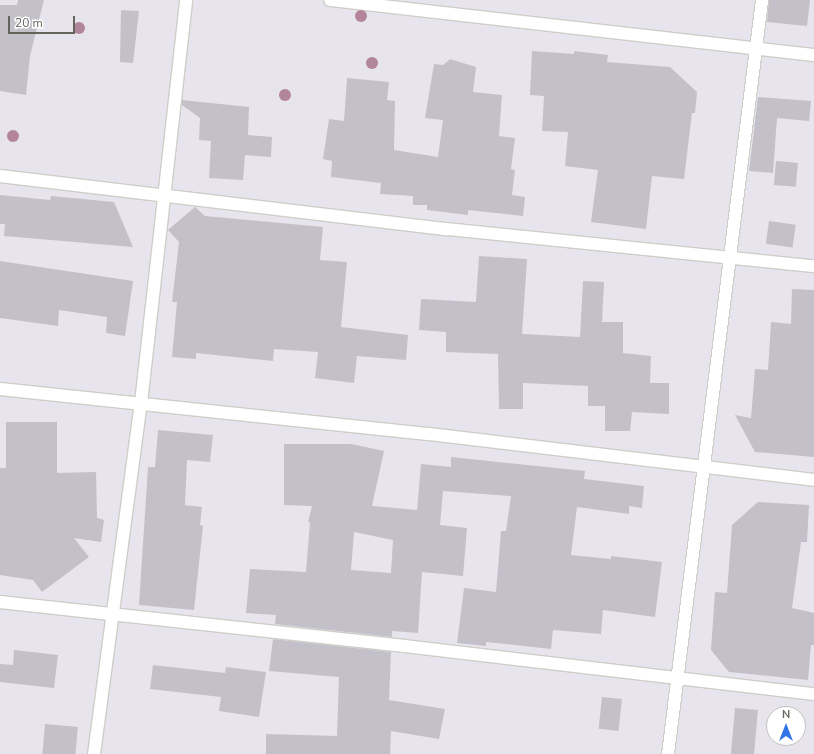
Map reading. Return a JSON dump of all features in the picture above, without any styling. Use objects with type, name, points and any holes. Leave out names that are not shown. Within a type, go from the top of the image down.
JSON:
[{"type":"street","points":[[94,754],[115,614],[141,403],[186,0]]},
{"type":"street","points":[[330,0],[814,55]]},
{"type":"street","points":[[668,754],[762,0]]},
{"type":"street","points":[[0,176],[447,229],[730,256],[814,266]]},
{"type":"street","points":[[0,389],[141,403],[705,466],[814,480]]},
{"type":"street","points":[[0,602],[404,646],[677,680],[814,694]]},
{"type":"building","points":[[18,0],[44,0],[30,56],[26,95],[0,91],[0,5],[17,5]]},
{"type":"building","points":[[769,0],[810,0],[807,26],[767,22]]},
{"type":"building","points":[[121,10],[139,11],[133,63],[120,62]]},
{"type":"building","points":[[532,51],[574,54],[574,51],[608,55],[607,62],[670,67],[697,92],[695,113],[692,113],[684,179],[652,176],[646,229],[591,222],[598,170],[565,166],[568,132],[542,131],[544,96],[530,95]]},
{"type":"building","points":[[450,59],[476,67],[473,92],[502,95],[499,136],[515,138],[511,169],[515,170],[512,195],[525,197],[523,216],[468,210],[468,215],[427,210],[427,205],[413,205],[413,196],[380,194],[381,183],[331,177],[332,161],[323,159],[329,119],[344,121],[347,78],[389,82],[387,100],[395,101],[394,150],[438,157],[443,120],[425,118],[434,64],[443,65]]},
{"type":"building","points":[[758,97],[811,101],[809,121],[777,118],[773,173],[749,171]]},
{"type":"building","points":[[182,100],[249,107],[248,135],[272,137],[271,157],[245,155],[243,180],[209,178],[211,141],[199,140],[200,118],[182,105]]},
{"type":"building","points":[[776,161],[798,163],[796,187],[774,185]]},
{"type":"building","points":[[0,195],[50,200],[51,196],[114,202],[133,247],[4,236],[5,224],[0,224]]},
{"type":"building","points":[[195,207],[205,216],[323,227],[320,260],[347,262],[341,327],[408,335],[406,360],[357,356],[354,383],[315,378],[318,352],[274,349],[273,361],[196,353],[196,359],[172,357],[177,302],[172,302],[179,242],[168,230]]},
{"type":"building","points":[[769,221],[796,225],[793,248],[766,244]]},
{"type":"building","points":[[479,256],[527,259],[522,334],[580,337],[583,281],[604,282],[602,322],[623,322],[623,353],[651,356],[650,383],[669,383],[669,414],[632,412],[630,431],[605,431],[605,406],[588,406],[588,386],[523,383],[523,409],[499,409],[498,354],[446,352],[446,332],[419,330],[421,299],[476,302]]},
{"type":"building","points":[[0,261],[133,281],[125,336],[106,333],[107,317],[59,310],[58,326],[0,318]]},
{"type":"building","points":[[792,289],[814,290],[814,457],[755,452],[735,415],[751,418],[755,369],[768,370],[771,322],[791,324]]},
{"type":"building","points":[[6,422],[57,422],[57,473],[96,472],[97,518],[104,520],[101,542],[74,538],[89,557],[42,592],[33,580],[0,575],[0,468],[6,468]]},
{"type":"building","points":[[158,430],[213,435],[210,462],[187,460],[185,505],[202,507],[200,525],[203,526],[194,610],[139,605],[148,467],[155,467]]},
{"type":"building","points":[[284,444],[351,444],[384,451],[372,506],[417,510],[421,464],[451,467],[451,457],[585,471],[584,479],[644,486],[642,508],[629,506],[629,514],[577,507],[571,555],[611,559],[611,556],[662,562],[655,617],[603,610],[601,634],[553,630],[551,649],[486,642],[486,646],[457,643],[464,588],[496,592],[501,531],[506,531],[511,496],[443,491],[440,525],[467,528],[463,576],[422,572],[418,633],[392,631],[392,637],[275,624],[276,615],[246,613],[250,569],[306,572],[310,522],[308,522],[312,506],[284,505]],"holes":[[[354,532],[393,540],[391,573],[351,570]]]},
{"type":"building","points":[[758,502],[809,505],[807,542],[801,542],[792,608],[814,613],[814,645],[811,645],[808,680],[729,672],[711,650],[715,592],[727,593],[732,525]]},
{"type":"building","points":[[273,639],[391,652],[389,700],[445,709],[439,739],[391,731],[390,754],[266,754],[266,734],[337,736],[339,677],[269,671]]},
{"type":"building","points":[[14,650],[58,655],[54,688],[0,682],[0,664],[13,665]]},
{"type":"building","points":[[153,665],[225,673],[226,667],[266,672],[259,717],[219,711],[221,697],[150,689]]},
{"type":"building","points":[[602,697],[622,699],[619,731],[599,729]]},
{"type":"building","points":[[735,708],[758,710],[754,754],[731,754]]},
{"type":"building","points":[[45,724],[78,727],[76,754],[42,754]]}]
